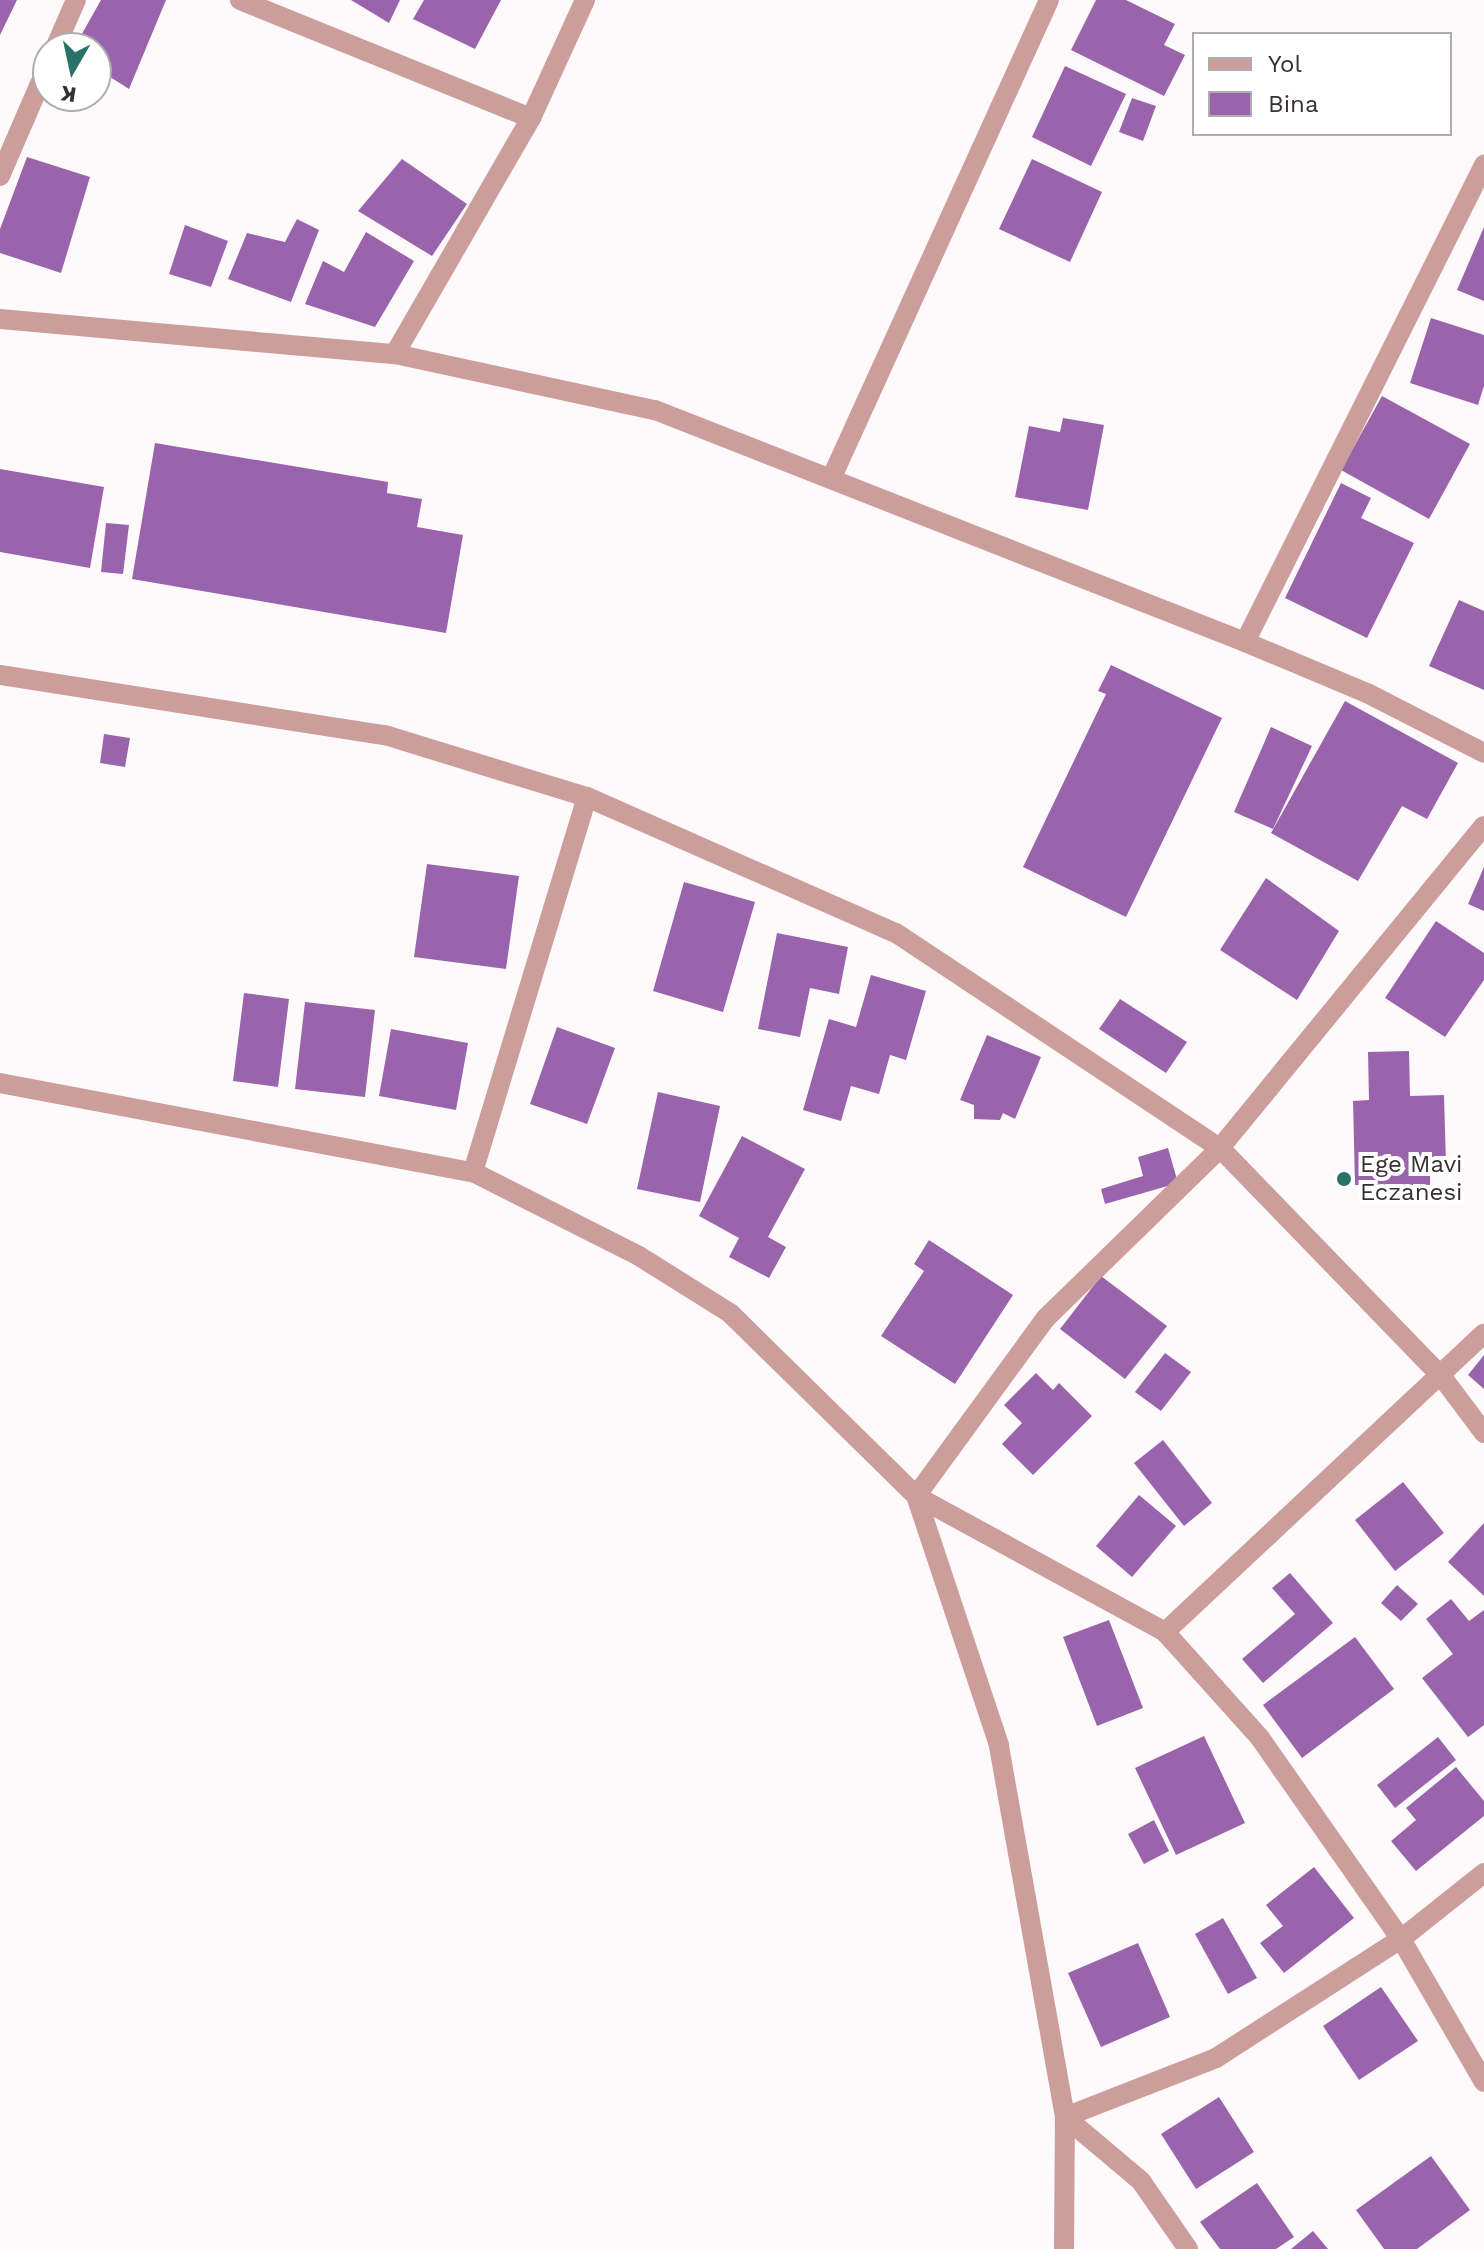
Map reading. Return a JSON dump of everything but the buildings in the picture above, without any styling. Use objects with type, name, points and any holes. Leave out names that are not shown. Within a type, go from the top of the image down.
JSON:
[{"type":"street","points":[[62,32],[76,0]]},
{"type":"street","points":[[240,0],[531,118]]},
{"type":"street","points":[[395,354],[531,118],[585,0]]},
{"type":"street","points":[[831,479],[1049,0]]},
{"type":"street","points":[[0,176],[32,102]]},
{"type":"street","points":[[1245,642],[1484,165]]},
{"type":"street","points":[[0,319],[395,354],[655,410],[1245,642],[1367,693],[1484,753]]},
{"type":"street","points":[[0,675],[385,735],[587,797],[896,933],[1220,1148],[1442,1377],[1484,1433]]},
{"type":"street","points":[[473,1172],[587,797]]},
{"type":"street","points":[[916,1496],[1046,1318],[1220,1148],[1484,826]]},
{"type":"street","points":[[0,1083],[473,1172],[639,1256],[730,1313],[916,1496],[1165,1632],[1260,1738],[1401,1939],[1484,2082]]},
{"type":"street","points":[[1165,1632],[1442,1377],[1484,1334]]},
{"type":"street","points":[[916,1496],[999,1745],[1065,2117],[1064,2249]]},
{"type":"street","points":[[1065,2117],[1216,2058],[1401,1939],[1484,1873]]},
{"type":"street","points":[[1065,2117],[1141,2181],[1188,2249]]},
{"type":"place","name":"Ege Mavi Eczanesi","points":[[1344,1179]]}]
